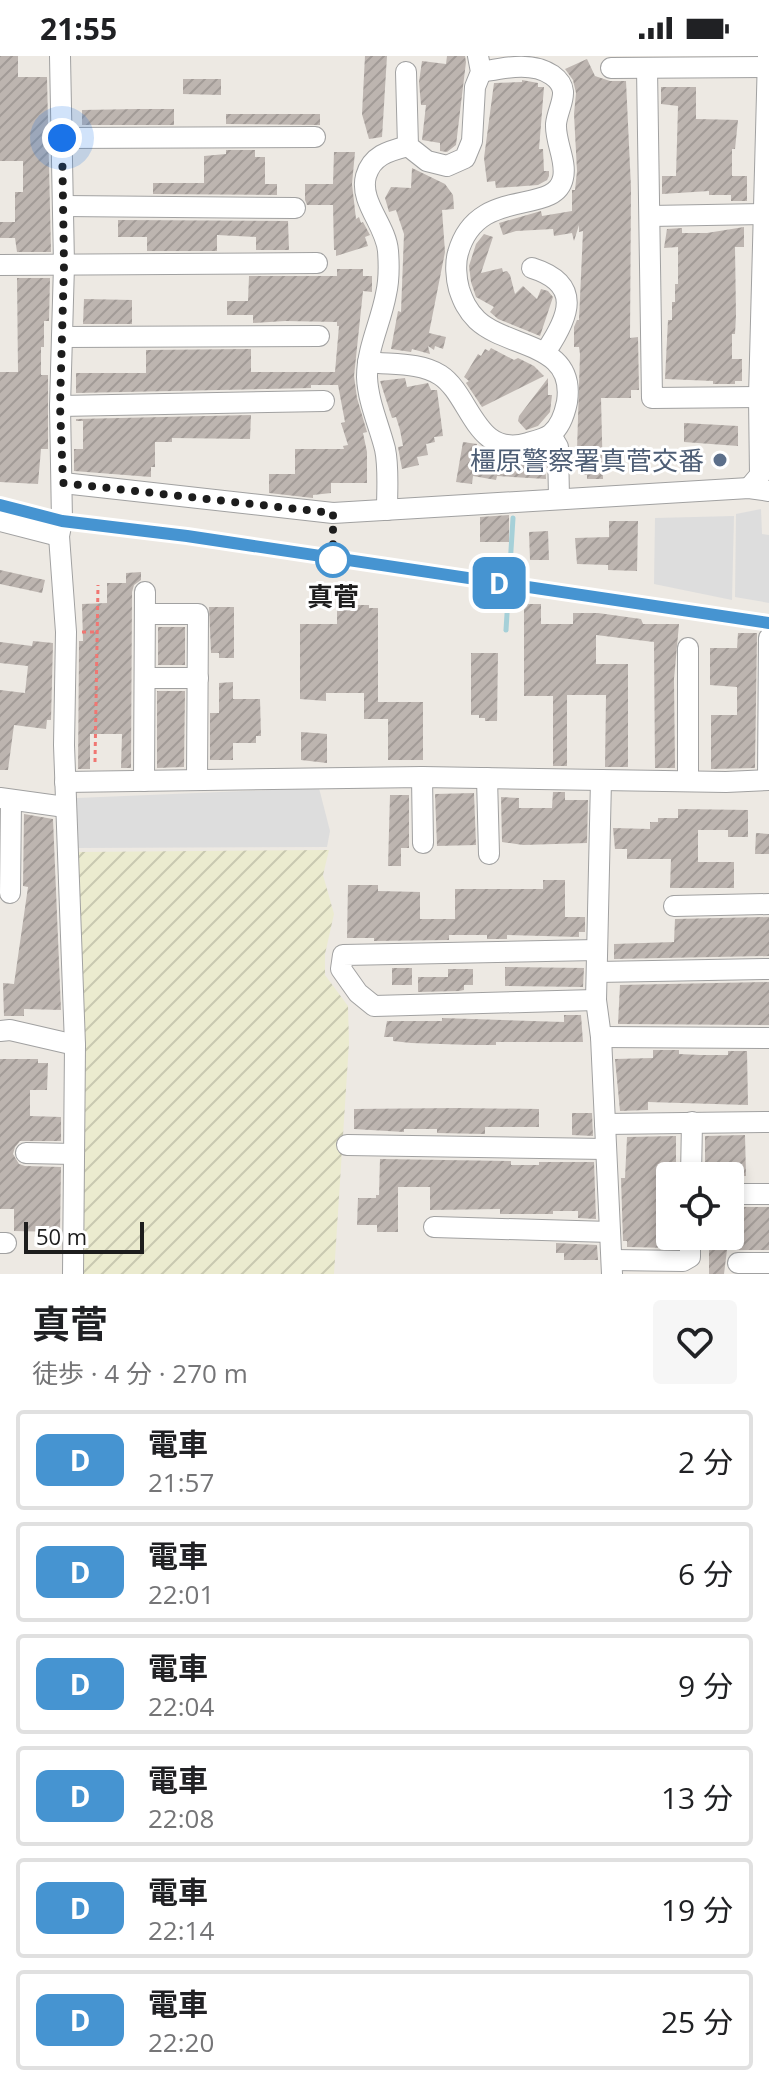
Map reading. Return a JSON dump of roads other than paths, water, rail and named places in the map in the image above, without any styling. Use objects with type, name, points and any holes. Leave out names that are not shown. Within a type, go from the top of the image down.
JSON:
[{"type":"street","points":[[60,56],[64,265],[60,406],[63,483],[59,536],[66,632],[65,807],[75,1045],[73,1274]]},
{"type":"street","points":[[63,483],[333,513],[559,498],[759,490],[768,56]]},
{"type":"street","points":[[368,362],[416,367],[438,373],[451,383],[480,429],[499,442],[522,444],[551,435],[562,419],[568,391],[562,371],[546,351],[499,334],[478,321],[464,304],[456,280],[457,254],[468,230],[483,214],[513,202],[544,198],[556,193],[563,178],[556,122],[564,97],[563,88],[555,77],[539,67],[506,68],[480,64],[475,87],[472,141],[465,158],[447,166],[427,161],[408,146]]},
{"type":"street","points":[[611,68],[768,67]]},
{"type":"street","points":[[647,68],[652,398],[759,397]]},
{"type":"street","points":[[406,72],[408,146]]},
{"type":"street","points":[[62,138],[315,137]]},
{"type":"street","points":[[387,510],[386,453],[371,404],[368,362],[387,293],[388,249],[383,228],[369,204],[364,186],[374,160],[388,151],[408,146]]},
{"type":"street","points":[[63,206],[295,208]]},
{"type":"street","points":[[650,216],[765,214]]},
{"type":"street","points":[[0,265],[317,263]]},
{"type":"street","points":[[532,268],[559,282],[567,300],[566,315],[546,351]]},
{"type":"street","points":[[62,337],[319,336]]},
{"type":"street","points":[[60,406],[324,401]]},
{"type":"street","points":[[551,435],[558,447],[559,498]]},
{"type":"street","points":[[0,521],[59,536]]},
{"type":"street","points":[[144,781],[145,592]]},
{"type":"street","points":[[145,614],[198,614],[197,780]]},
{"type":"street","points":[[65,782],[422,777],[768,780],[769,638]]},
{"type":"street","points":[[688,648],[688,781]]},
{"type":"street","points":[[145,678],[198,678]]},
{"type":"street","points":[[422,777],[423,843]]},
{"type":"street","points":[[487,778],[489,854]]},
{"type":"street","points":[[601,780],[596,1000],[601,1037],[612,1267],[683,1261],[690,1257],[690,1250]]},
{"type":"street","points":[[10,893],[5,799],[65,807]]},
{"type":"street","points":[[674,906],[769,904]]},
{"type":"street","points":[[596,1000],[374,1006],[358,993],[341,969],[343,955],[597,950]]},
{"type":"street","points":[[597,972],[769,969]]},
{"type":"street","points":[[0,1031],[10,1030],[75,1045]]},
{"type":"street","points":[[601,1037],[769,1038]]},
{"type":"street","points":[[691,1162],[692,1122]]},
{"type":"street","points":[[605,1124],[769,1122]]},
{"type":"street","points":[[347,1145],[605,1149]]},
{"type":"street","points":[[26,1153],[74,1154]]},
{"type":"street","points":[[744,1194],[769,1194]]},
{"type":"street","points":[[434,1227],[610,1232]]},
{"type":"street","points":[[738,1263],[769,1263]]},
{"type":"waterway","points":[[506,630],[513,518]]},
{"type":"railway","points":[[0,504],[62,521],[187,536],[769,623]]},
{"type":"train","name":"D","points":[[0,505],[62,521],[187,536],[769,623]]},
{"type":"place","name":"橿原警察署真菅交番","points":[[720,460]]},
{"type":"place","name":"真菅","points":[[333,560]]}]
